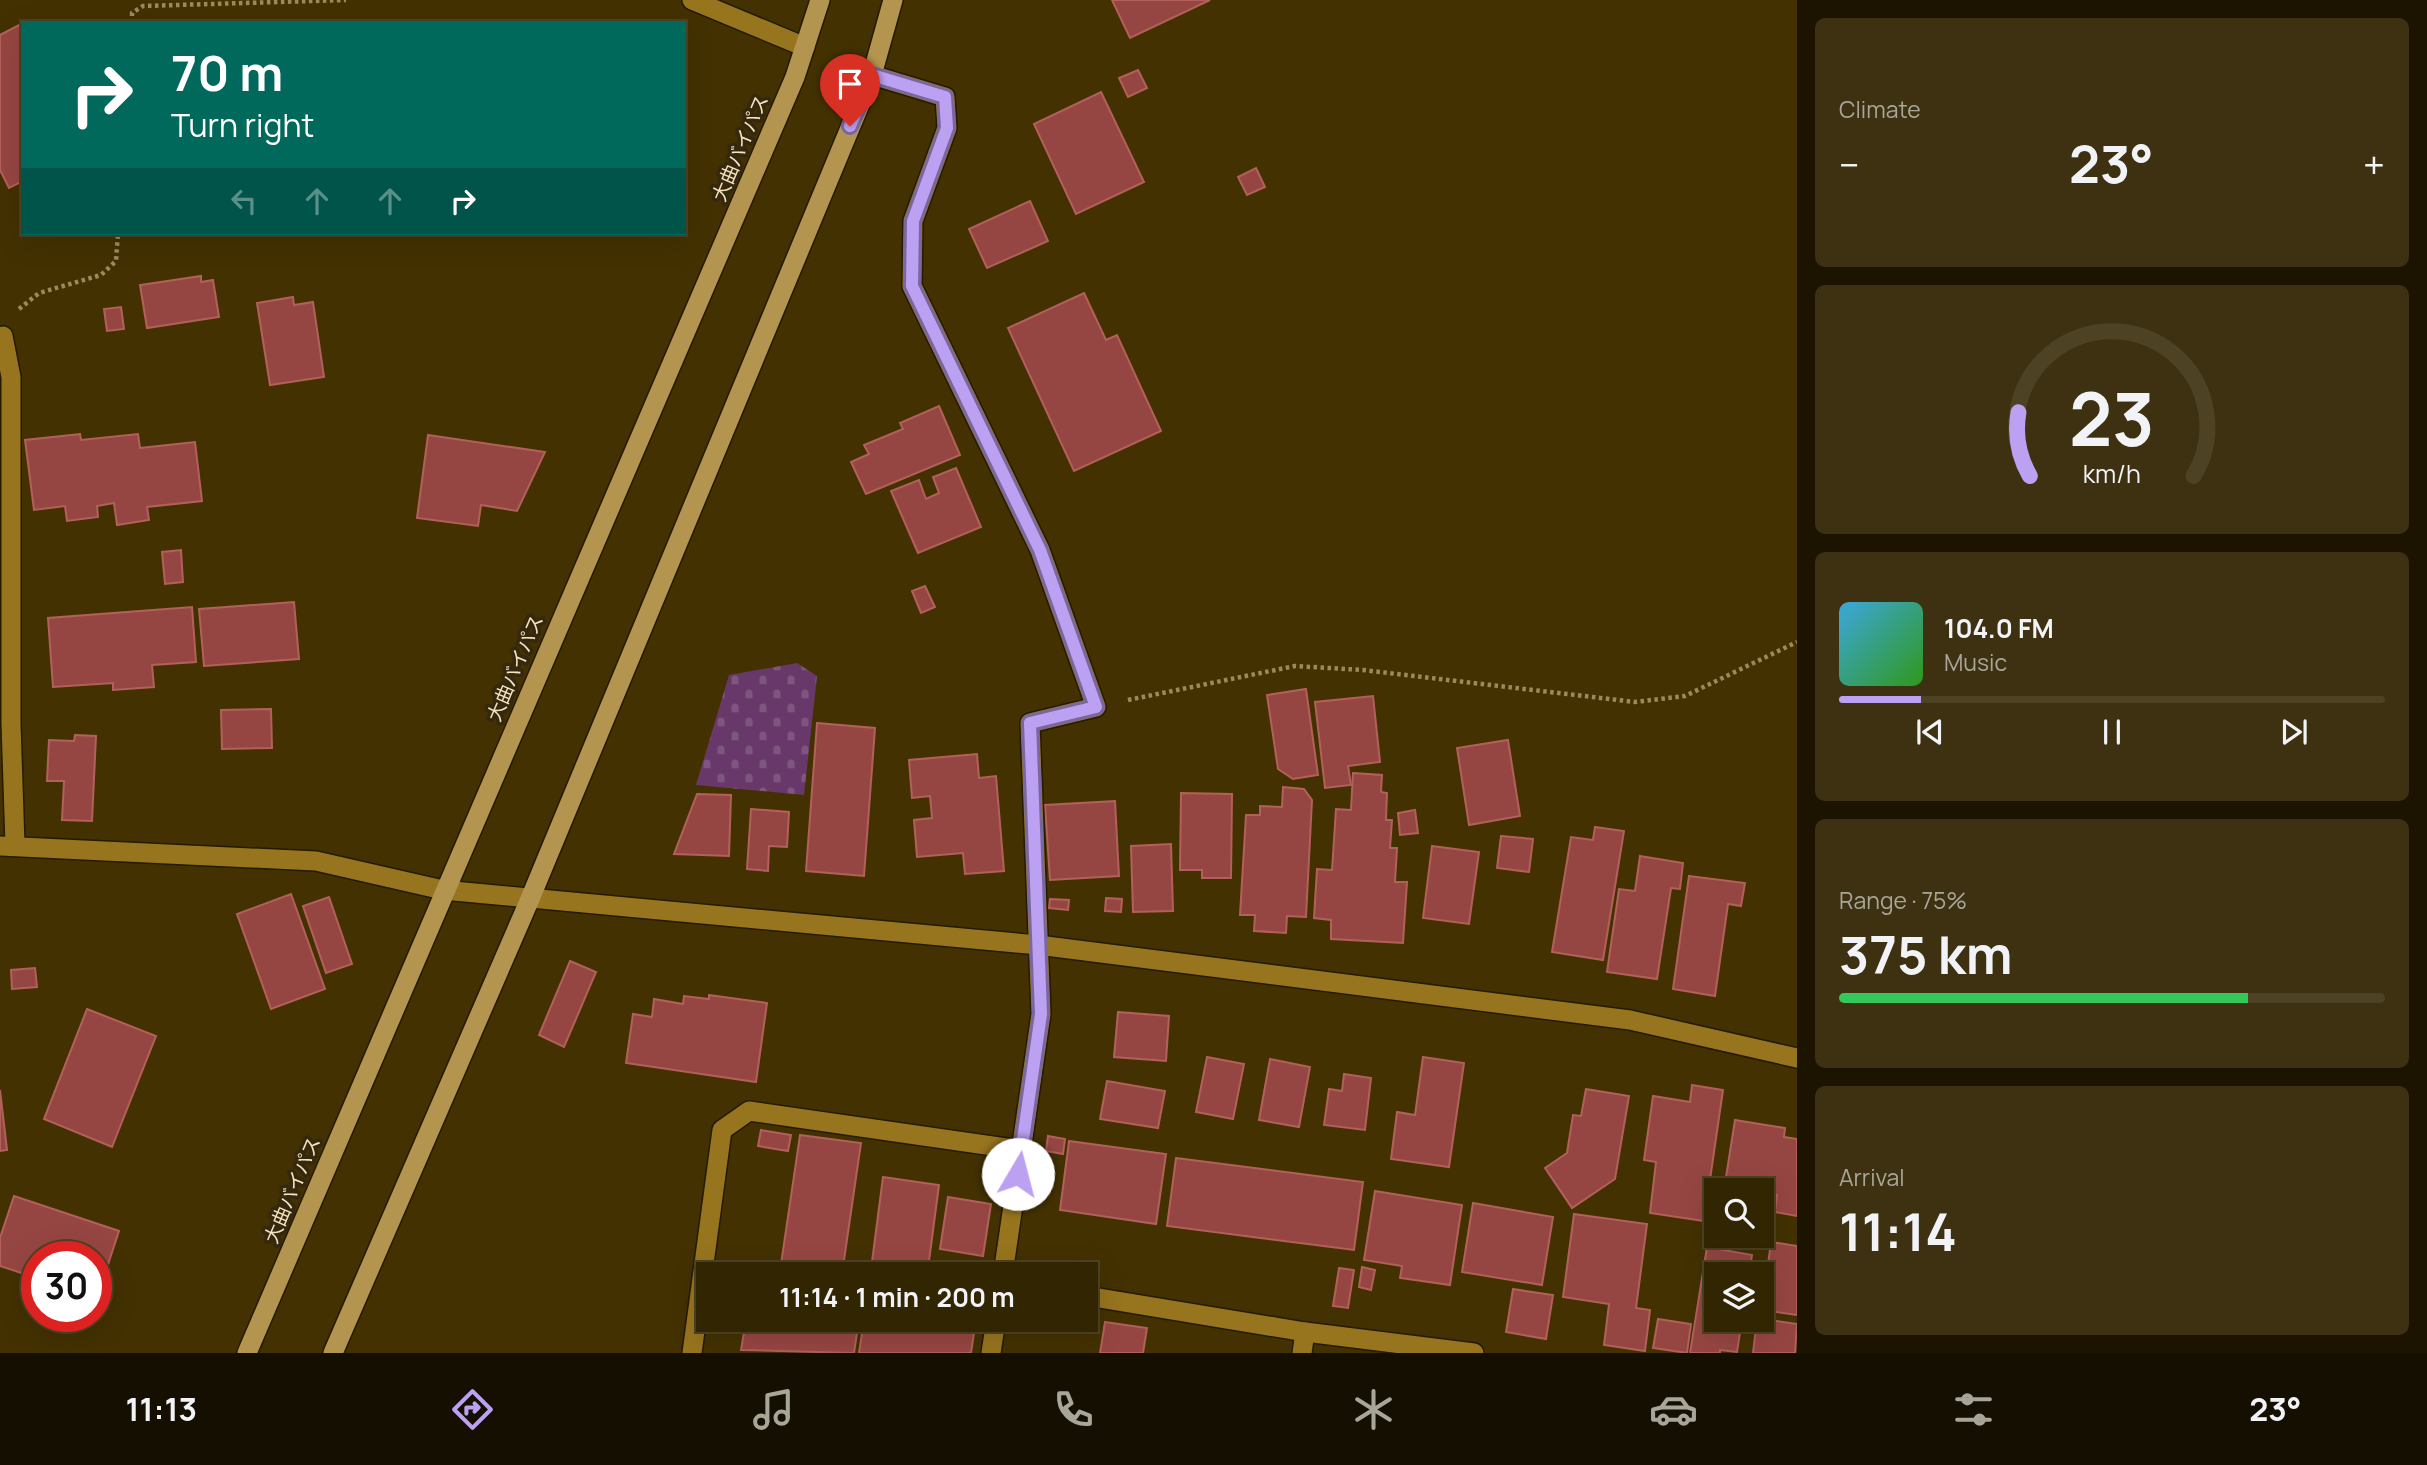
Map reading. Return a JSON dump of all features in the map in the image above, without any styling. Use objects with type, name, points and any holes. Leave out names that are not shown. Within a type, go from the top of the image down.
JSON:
[{"type":"highway","name":"大曲バイパス","points":[[247,1353],[443,890],[784,102],[820,0]]},
{"type":"highway","points":[[333,1353],[530,899],[872,75],[893,0]]},
{"type":"street","points":[[692,0],[805,47]]},
{"type":"street","points":[[872,75],[945,97],[947,128],[913,221],[912,286],[1040,550],[1096,707],[1030,723],[1041,1014],[1005,1262]]},
{"type":"street","points":[[1,336],[11,377],[11,723],[8,845],[316,861],[443,890],[1038,945],[1630,1020],[1797,1058]]},
{"type":"street","points":[[692,1353],[722,1130],[749,1111],[1021,1150]]},
{"type":"street","points":[[1098,1298],[1305,1332],[1474,1353]]},
{"type":"street","points":[[991,1353],[994,1332]]},
{"type":"street","points":[[1302,1353],[1305,1332]]},
{"type":"path","points":[[132,21],[132,13],[143,6],[346,0]]},
{"type":"path","points":[[1,336],[22,305],[39,293],[101,275],[116,261],[118,235]]},
{"type":"path","points":[[1096,707],[1295,666],[1363,670],[1635,702],[1685,696],[1797,642]]},
{"type":"green space","points":[[797,663],[817,676],[804,795],[696,785],[729,675]]},
{"type":"building","points":[[1112,0],[1210,0],[1130,38]]},
{"type":"building","points":[[19,25],[21,28],[21,182],[9,188],[0,170],[0,35]]},
{"type":"building","points":[[1138,70],[1147,88],[1128,97],[1119,78]]},
{"type":"building","points":[[1101,92],[1144,182],[1076,214],[1034,124]]},
{"type":"building","points":[[1256,168],[1265,187],[1247,195],[1238,177]]},
{"type":"building","points":[[1030,201],[1048,241],[987,268],[969,229]]},
{"type":"building","points":[[201,276],[201,282],[213,280],[219,317],[147,328],[140,285]]},
{"type":"building","points":[[1084,293],[1106,340],[1117,335],[1161,431],[1074,471],[1008,328]]},
{"type":"building","points":[[293,297],[294,305],[313,302],[324,377],[270,385],[257,303]]},
{"type":"building","points":[[121,307],[124,329],[107,331],[104,309]]},
{"type":"building","points":[[939,406],[960,455],[866,494],[851,462],[869,454],[864,445],[903,429],[900,423]]},
{"type":"building","points":[[80,434],[81,440],[138,434],[140,448],[195,442],[202,501],[147,507],[149,520],[117,525],[114,503],[97,506],[98,517],[67,521],[65,506],[34,510],[25,440]]},
{"type":"building","points":[[428,435],[545,452],[517,511],[481,505],[478,526],[417,518]]},
{"type":"building","points":[[956,468],[981,527],[918,553],[891,491],[919,480],[926,499],[939,493],[933,477]]},
{"type":"building","points":[[181,550],[183,582],[165,584],[162,552]]},
{"type":"building","points":[[925,586],[935,607],[921,613],[912,591]]},
{"type":"building","points":[[294,602],[299,659],[204,666],[199,609]]},
{"type":"building","points":[[192,607],[196,662],[152,665],[154,687],[113,690],[113,683],[53,687],[48,618]]},
{"type":"building","points":[[1306,689],[1318,775],[1293,779],[1278,769],[1267,695]]},
{"type":"building","points":[[1373,696],[1380,762],[1348,766],[1351,785],[1325,788],[1315,702]]},
{"type":"building","points":[[271,709],[272,748],[222,749],[221,710]]},
{"type":"building","points":[[817,723],[875,728],[864,876],[806,871]]},
{"type":"building","points":[[75,735],[96,736],[92,821],[62,820],[64,781],[47,781],[49,740],[74,741]]},
{"type":"building","points":[[1508,740],[1520,816],[1469,825],[1457,748]]},
{"type":"building","points":[[977,754],[979,778],[996,776],[1004,871],[965,874],[963,853],[917,857],[914,820],[932,818],[930,796],[912,798],[909,760]]},
{"type":"building","points":[[1353,773],[1382,775],[1381,792],[1387,793],[1386,820],[1392,820],[1390,848],[1397,848],[1395,882],[1407,882],[1403,943],[1331,939],[1331,920],[1314,918],[1317,869],[1332,870],[1336,809],[1351,810]]},
{"type":"building","points":[[1283,787],[1304,789],[1312,800],[1306,917],[1287,916],[1286,933],[1254,931],[1255,915],[1240,915],[1246,815],[1260,815],[1260,806],[1282,807]]},
{"type":"building","points":[[1181,793],[1232,794],[1231,878],[1202,878],[1202,870],[1180,870]]},
{"type":"building","points":[[697,794],[731,795],[729,856],[674,854]]},
{"type":"building","points":[[1115,801],[1119,876],[1050,880],[1045,805]]},
{"type":"building","points":[[751,809],[789,812],[787,847],[769,846],[768,871],[747,869]]},
{"type":"building","points":[[1415,810],[1418,833],[1400,835],[1398,813]]},
{"type":"building","points":[[1595,827],[1624,831],[1603,960],[1552,952],[1571,837],[1593,840]]},
{"type":"building","points":[[1501,836],[1533,839],[1529,872],[1497,868]]},
{"type":"building","points":[[1171,844],[1173,911],[1133,912],[1131,846]]},
{"type":"building","points":[[1432,846],[1479,852],[1469,924],[1423,918]]},
{"type":"building","points":[[1640,856],[1683,863],[1680,889],[1671,888],[1657,979],[1607,972],[1619,889],[1635,891]]},
{"type":"building","points":[[1689,876],[1745,883],[1741,906],[1728,904],[1715,996],[1673,989]]},
{"type":"building","points":[[291,894],[325,989],[271,1009],[237,914]]},
{"type":"building","points":[[329,897],[352,964],[326,973],[303,906]]},
{"type":"building","points":[[1106,898],[1122,899],[1121,912],[1105,911]]},
{"type":"building","points":[[1050,899],[1069,900],[1068,910],[1049,908]]},
{"type":"building","points":[[570,961],[596,972],[564,1047],[539,1035]]},
{"type":"building","points":[[35,968],[37,987],[12,989],[11,970]]},
{"type":"building","points":[[709,995],[767,1003],[756,1082],[626,1063],[633,1014],[652,1017],[654,999],[683,1004],[684,996],[709,999]]},
{"type":"building","points":[[87,1009],[156,1036],[112,1147],[44,1119]]},
{"type":"building","points":[[1118,1012],[1169,1016],[1166,1061],[1114,1057]]},
{"type":"building","points":[[1207,1057],[1244,1064],[1233,1119],[1196,1112]]},
{"type":"building","points":[[1423,1057],[1464,1063],[1449,1167],[1391,1159],[1397,1112],[1415,1115]]},
{"type":"building","points":[[1270,1059],[1310,1067],[1299,1127],[1259,1120]]},
{"type":"building","points":[[1344,1074],[1371,1078],[1365,1130],[1324,1125],[1329,1089],[1342,1091]]},
{"type":"building","points":[[1107,1081],[1165,1091],[1158,1128],[1100,1119]]},
{"type":"building","points":[[1692,1085],[1723,1090],[1710,1178],[1704,1178],[1704,1221],[1650,1213],[1656,1162],[1644,1160],[1653,1096],[1690,1102]]},
{"type":"building","points":[[1586,1089],[1629,1096],[1615,1179],[1572,1208],[1545,1168],[1567,1153],[1573,1115],[1581,1116]]},
{"type":"building","points":[[0,1090],[7,1150],[0,1151]]},
{"type":"building","points":[[1735,1120],[1785,1128],[1784,1137],[1797,1139],[1797,1216],[1775,1212],[1777,1195],[1774,1194],[1774,1178],[1726,1178]]},
{"type":"building","points":[[761,1130],[791,1135],[788,1151],[758,1146]]},
{"type":"building","points":[[800,1135],[861,1143],[844,1262],[781,1262]]},
{"type":"building","points":[[1048,1136],[1065,1139],[1063,1154],[1046,1151]]},
{"type":"building","points":[[1069,1141],[1166,1154],[1156,1224],[1060,1210]]},
{"type":"building","points":[[1176,1158],[1363,1182],[1354,1250],[1167,1226]]},
{"type":"building","points":[[883,1177],[939,1185],[929,1262],[872,1262]]},
{"type":"building","points":[[1375,1191],[1462,1205],[1450,1285],[1400,1278],[1402,1266],[1364,1260]]},
{"type":"building","points":[[14,1196],[119,1231],[112,1252],[112,1241],[21,1241],[21,1273],[0,1266],[0,1238]]},
{"type":"building","points":[[948,1197],[991,1204],[983,1256],[940,1249]]},
{"type":"building","points":[[1473,1203],[1553,1217],[1542,1285],[1462,1272]]},
{"type":"building","points":[[1574,1214],[1647,1224],[1636,1308],[1650,1310],[1645,1351],[1604,1345],[1609,1304],[1563,1297]]},
{"type":"building","points":[[1774,1242],[1797,1246],[1797,1315],[1774,1312],[1774,1262],[1768,1262],[1770,1248],[1774,1248]]},
{"type":"building","points":[[1707,1248],[1752,1255],[1751,1262],[1705,1262]]},
{"type":"building","points":[[1704,1266],[1704,1332],[1740,1332],[1737,1352],[1720,1350],[1720,1353],[1690,1353]]},
{"type":"building","points":[[1362,1267],[1375,1270],[1371,1290],[1359,1287]]},
{"type":"building","points":[[1339,1268],[1354,1270],[1348,1308],[1333,1306]]},
{"type":"building","points":[[1513,1289],[1553,1295],[1546,1339],[1506,1332]]},
{"type":"building","points":[[1658,1319],[1691,1324],[1687,1353],[1653,1348]]},
{"type":"building","points":[[1774,1321],[1797,1324],[1795,1353],[1753,1353],[1756,1332],[1774,1332]]},
{"type":"building","points":[[1105,1322],[1147,1328],[1143,1353],[1100,1353]]},
{"type":"building","points":[[744,1332],[857,1332],[854,1353],[741,1350]]},
{"type":"building","points":[[862,1332],[974,1332],[971,1353],[859,1353]]},
{"type":"route","points":[[850,126],[872,75],[945,97],[947,128],[913,221],[912,286],[1040,550],[1096,707],[1030,723],[1041,1014],[1018,1174]]}]
